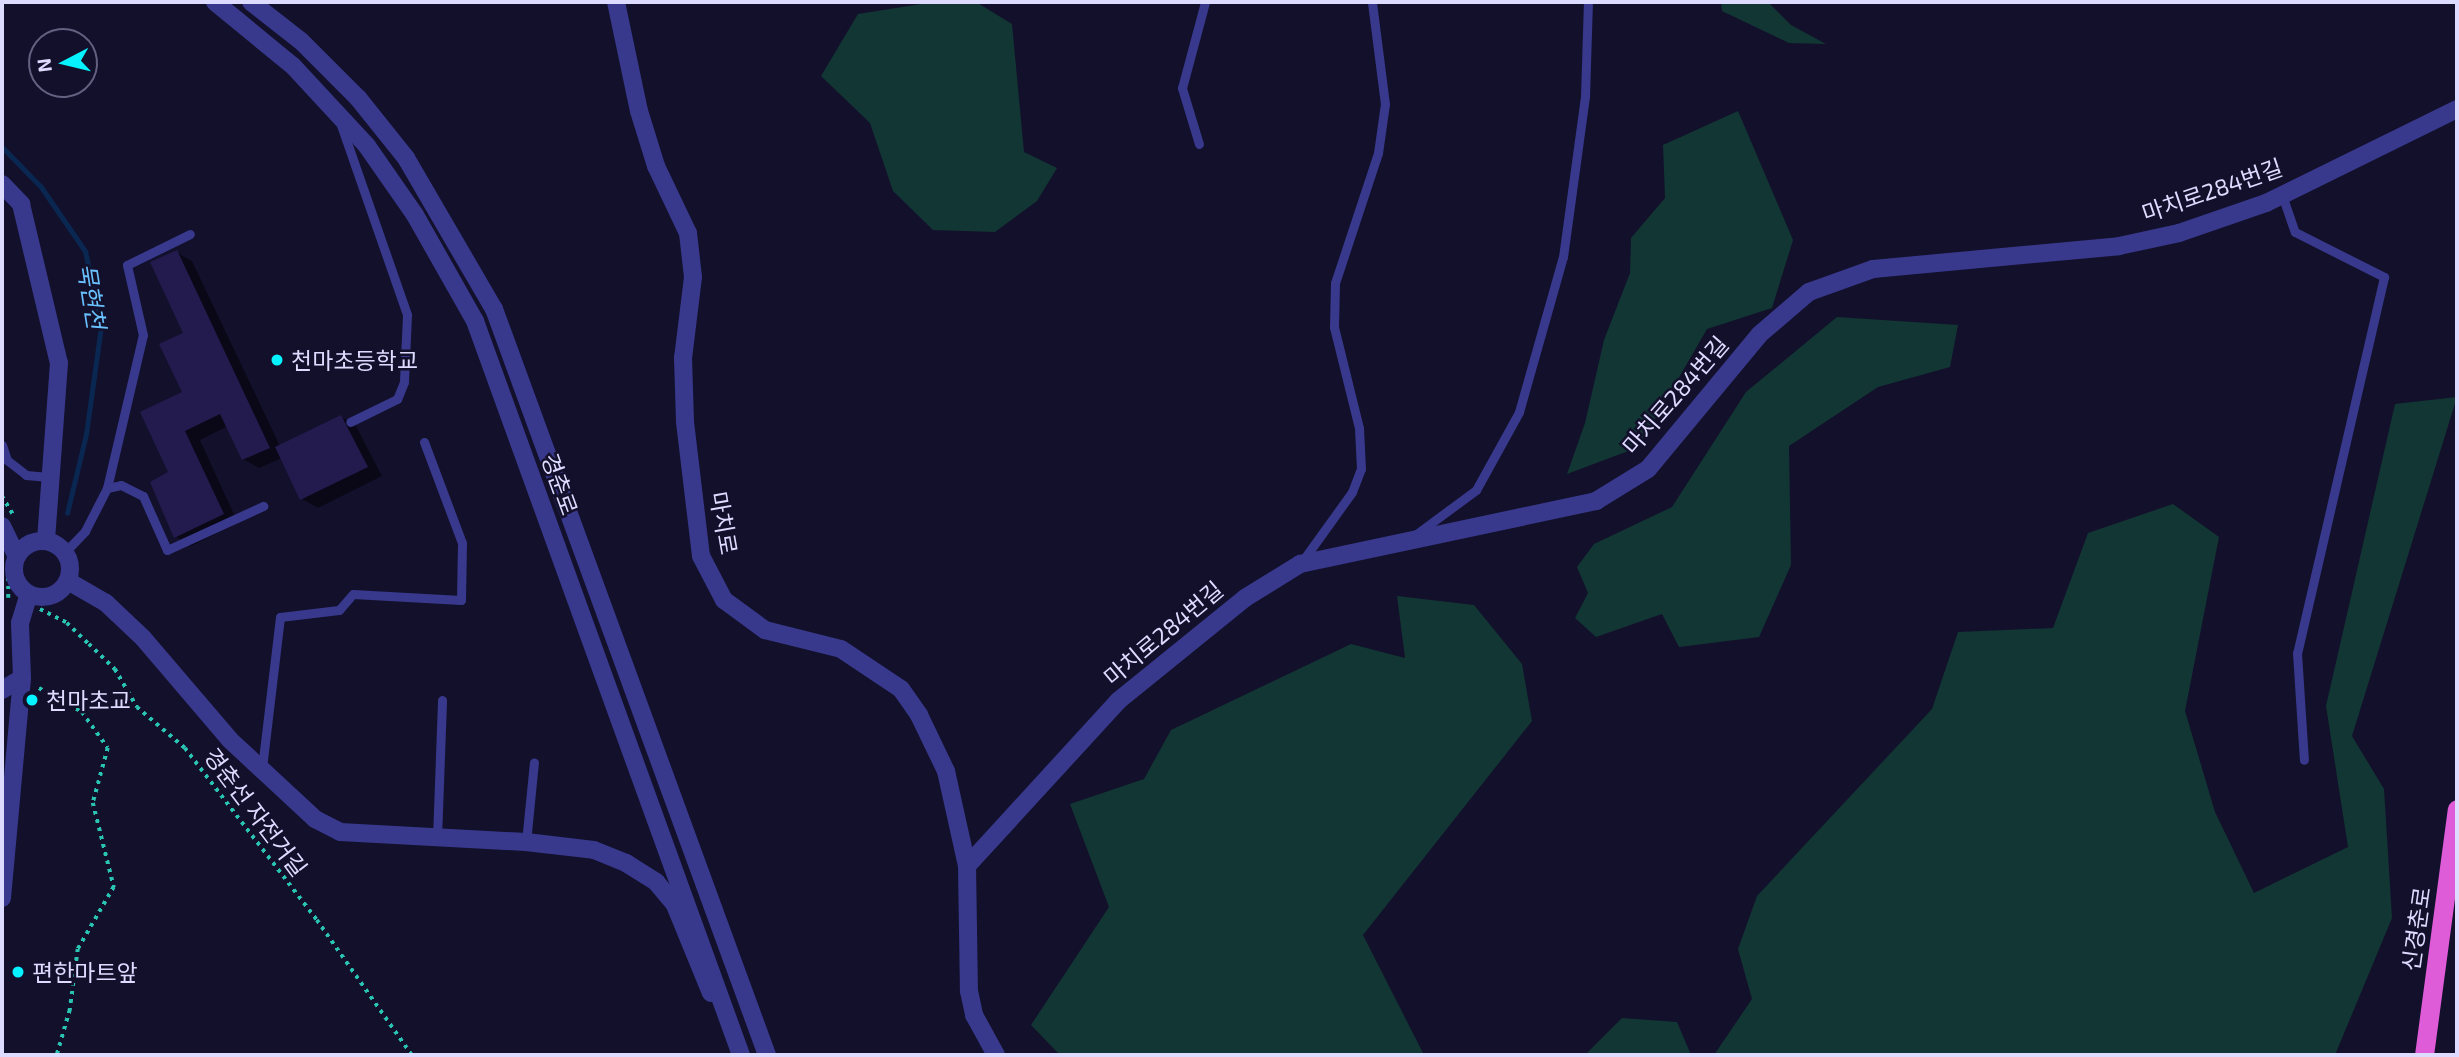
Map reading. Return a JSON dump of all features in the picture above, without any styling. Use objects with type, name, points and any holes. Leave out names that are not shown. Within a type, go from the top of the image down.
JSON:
[{"type":"highway","name":"신경춘로","points":[[2424,1055],[2457,809]]},
{"type":"street","name":"경춘로","points":[[215,2],[293,66],[367,146],[415,215],[475,321],[740,1055]]},
{"type":"street","name":"경춘로","points":[[251,2],[301,41],[358,98],[407,158],[494,309],[767,1055]]},
{"type":"street","name":"마치로","points":[[616,2],[639,111],[656,166],[688,233],[693,277],[683,358],[684,409],[701,556],[724,600],[765,630],[841,649],[901,688],[946,771],[967,866],[969,991],[974,1015],[996,1055]]},
{"type":"street","name":"마치로284번길","points":[[967,866],[1118,701],[1245,598],[1300,564],[1596,501],[1648,469],[1760,334],[1809,292],[1873,269],[2119,246],[2179,233],[2282,195],[2457,109]]},
{"type":"street","points":[[2,184],[21,204],[60,363],[46,540]]},
{"type":"street","points":[[2,526],[15,576],[29,594],[52,596],[68,581],[71,565],[65,552],[46,540],[28,544],[12,558]]},
{"type":"street","points":[[68,581],[106,603],[143,638],[230,740],[315,819],[340,832],[526,842],[594,850],[626,863],[656,882],[675,905],[740,1055]]},
{"type":"street","points":[[2,898],[22,678],[20,623],[29,594]]},
{"type":"street","points":[[2,690],[22,678]]},
{"type":"lane","points":[[1199,144],[1182,88],[1205,2]]},
{"type":"lane","points":[[1300,564],[1352,492],[1361,469],[1359,428],[1334,327],[1335,282],[1378,153],[1385,104],[1372,2]]},
{"type":"lane","points":[[1407,541],[1476,489],[1519,412],[1563,257],[1585,96],[1588,2]]},
{"type":"lane","points":[[337,113],[407,315],[404,382],[397,399],[350,422]]},
{"type":"lane","points":[[2282,195],[2295,232],[2384,276],[2297,653],[2304,760]]},
{"type":"lane","points":[[65,552],[85,531],[107,488],[143,335],[127,265],[190,234]]},
{"type":"lane","points":[[262,768],[280,617],[339,610],[353,594],[461,600],[462,543],[424,442]]},
{"type":"lane","points":[[2,444],[7,460],[26,475],[51,477]]},
{"type":"lane","points":[[107,488],[121,485],[143,496],[167,550],[263,506]]},
{"type":"lane","points":[[437,838],[442,700]]},
{"type":"lane","points":[[526,842],[534,762]]},
{"type":"path","points":[[2,496],[14,512]]},
{"type":"path","points":[[8,599],[12,558]]},
{"type":"path","name":"경춘선 자전거길","points":[[48,612],[67,623],[115,669],[136,707],[185,748],[317,920],[412,1055]]},
{"type":"path","points":[[22,678],[82,712],[108,748],[93,803],[114,887],[78,949],[70,1010],[57,1055]]},
{"type":"green space","points":[[934,2],[976,2],[1012,24],[1024,152],[1057,168],[1037,201],[995,232],[933,230],[893,191],[870,123],[821,76],[858,14]]},
{"type":"green space","points":[[1721,2],[1768,2],[1791,25],[1826,44],[1789,43],[1722,11]]},
{"type":"green space","points":[[1738,111],[1793,240],[1772,308],[1707,329],[1639,447],[1567,474],[1585,423],[1604,340],[1630,273],[1631,238],[1665,198],[1663,145]]},
{"type":"green space","points":[[1837,317],[1958,325],[1950,367],[1878,387],[1789,446],[1791,565],[1759,637],[1679,647],[1662,614],[1596,637],[1575,618],[1588,593],[1577,567],[1594,544],[1672,507],[1746,392]]},
{"type":"green space","points":[[2457,397],[2352,736],[2384,789],[2392,918],[2335,1055],[1714,1055],[1752,999],[1738,949],[1757,896],[1932,709],[1958,632],[2053,628],[2088,533],[2173,504],[2219,537],[2185,711],[2215,812],[2254,893],[2348,847],[2326,706],[2395,404]]},
{"type":"green space","points":[[1397,596],[1474,605],[1522,664],[1532,721],[1363,935],[1424,1055],[1060,1055],[1031,1025],[1109,907],[1070,804],[1144,779],[1171,730],[1351,644],[1405,658]]},
{"type":"green space","points":[[1622,1018],[1677,1022],[1691,1055],[1585,1055]]},
{"type":"building","points":[[177,250],[270,448],[242,460],[220,414],[185,431],[224,514],[174,538],[150,482],[168,472],[140,412],[182,392],[159,344],[183,333],[150,262]]},
{"type":"building","points":[[341,415],[368,467],[300,500],[275,447]]},
{"type":"waterway","name":"묵현천","points":[[2,147],[41,187],[85,251],[101,326],[86,434],[67,513]]},
{"type":"place","name":"천마초등학교","points":[[277,360]]},
{"type":"place","name":"천마초교","points":[[32,700]]},
{"type":"place","name":"편한마트앞","points":[[18,972]]}]
